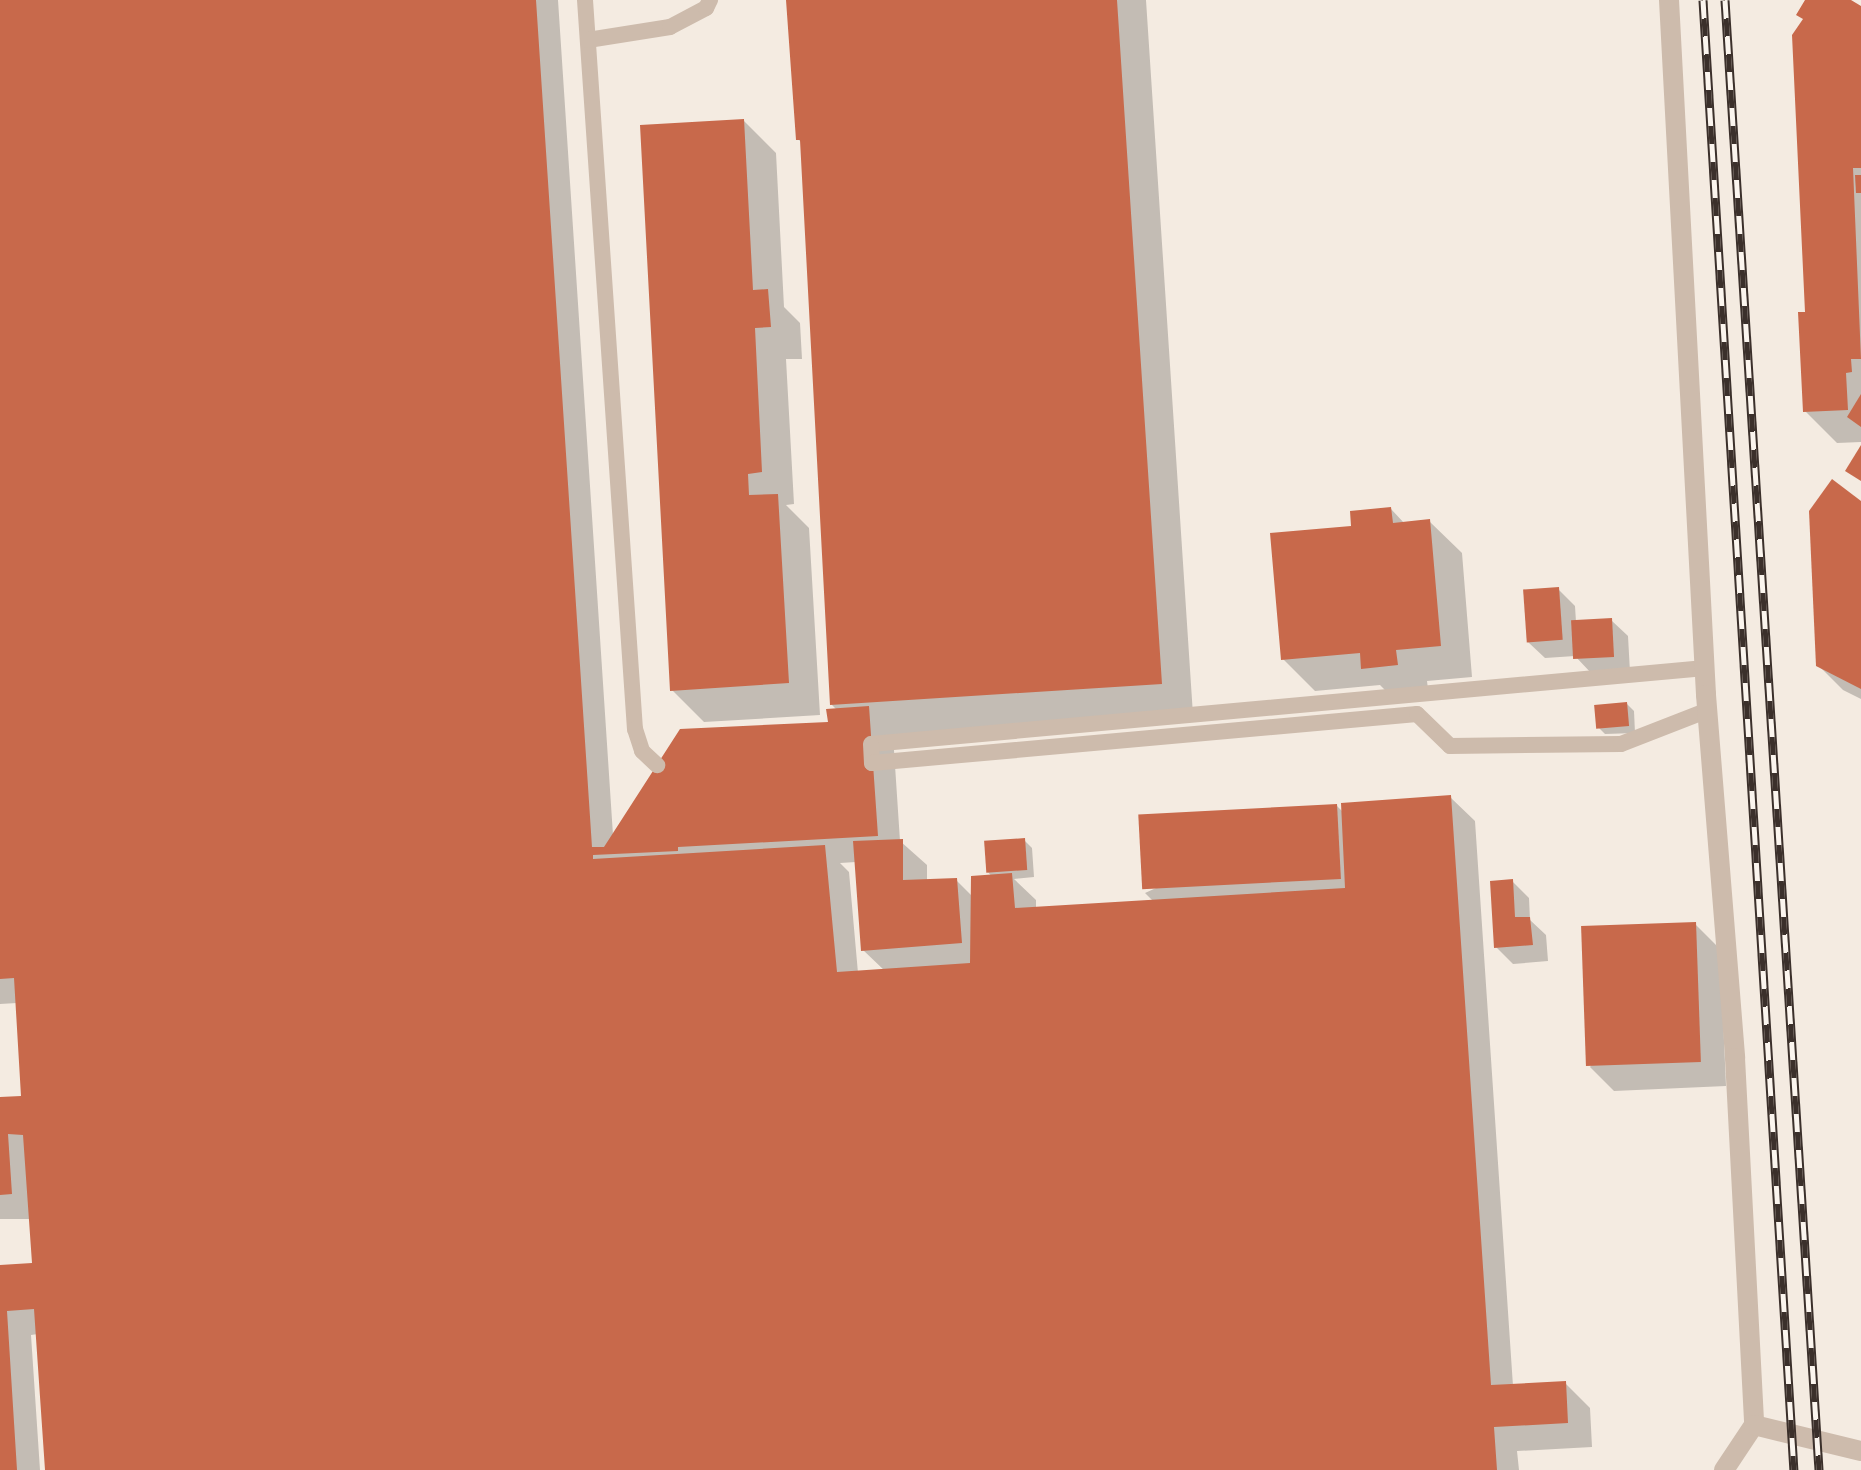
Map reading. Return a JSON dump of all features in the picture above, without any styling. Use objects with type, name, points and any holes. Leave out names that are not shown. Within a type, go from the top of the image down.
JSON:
[{"type":"street","points":[[1669,0],[1705,668],[1735,1058],[1754,1425],[1724,1470]]},
{"type":"street","points":[[1754,1425],[1861,1451]]},
{"type":"lane","points":[[585,0],[635,729],[642,751],[657,765]]},
{"type":"lane","points":[[588,40],[670,27],[706,8],[710,0]]},
{"type":"lane","points":[[1705,668],[871,744],[872,763],[1417,714],[1450,746],[1621,744],[1708,710]]},
{"type":"building","points":[[0,0],[536,0],[592,847],[604,847],[680,729],[828,722],[826,709],[869,706],[878,836],[678,847],[678,851],[593,855],[593,859],[825,845],[837,972],[970,963],[971,876],[1012,873],[1015,908],[1345,888],[1341,803],[1451,795],[1491,1385],[1566,1381],[1568,1423],[1494,1427],[1497,1470],[45,1470],[34,1309],[7,1311],[17,1470],[0,1470],[0,1265],[32,1263],[23,1135],[8,1134],[12,1194],[0,1195],[0,1097],[21,1096],[14,978],[0,979]]},
{"type":"building","points":[[786,0],[1117,0],[1162,684],[830,705],[800,140],[796,140]]},
{"type":"building","points":[[1805,0],[1851,0],[1861,6],[1861,168],[1853,168],[1861,359],[1851,359],[1852,372],[1846,373],[1848,410],[1803,412],[1798,312],[1805,312],[1792,35],[1803,19],[1796,15]]},
{"type":"building","points":[[744,119],[753,290],[768,289],[771,327],[755,328],[762,472],[748,474],[749,495],[778,494],[789,683],[670,691],[640,125]]},
{"type":"building","points":[[1855,175],[1861,175],[1861,193],[1856,193]]},
{"type":"building","points":[[1861,394],[1861,427],[1847,417]]},
{"type":"building","points":[[1861,445],[1861,481],[1845,471]]},
{"type":"building","points":[[1832,479],[1861,501],[1861,689],[1816,666],[1809,511]]},
{"type":"building","points":[[1391,507],[1393,523],[1430,519],[1441,646],[1396,650],[1398,665],[1361,669],[1360,653],[1281,660],[1270,533],[1351,526],[1350,511]]},
{"type":"building","points":[[1559,587],[1563,640],[1527,642],[1523,590]]},
{"type":"building","points":[[1612,618],[1614,657],[1573,659],[1571,620]]},
{"type":"building","points":[[1627,702],[1629,726],[1596,729],[1594,705]]},
{"type":"building","points":[[1337,804],[1341,879],[1142,889],[1138,814]]},
{"type":"building","points":[[1025,838],[1027,870],[986,873],[984,841]]},
{"type":"building","points":[[903,839],[903,880],[957,878],[962,943],[861,951],[853,841]]},
{"type":"building","points":[[1513,879],[1515,917],[1530,917],[1533,945],[1494,948],[1490,881]]},
{"type":"building","points":[[1696,922],[1701,1062],[1586,1066],[1581,926]]},
{"type":"railway","points":[[1703,0],[1794,1470]]},
{"type":"railway","points":[[1725,0],[1819,1470]]}]
